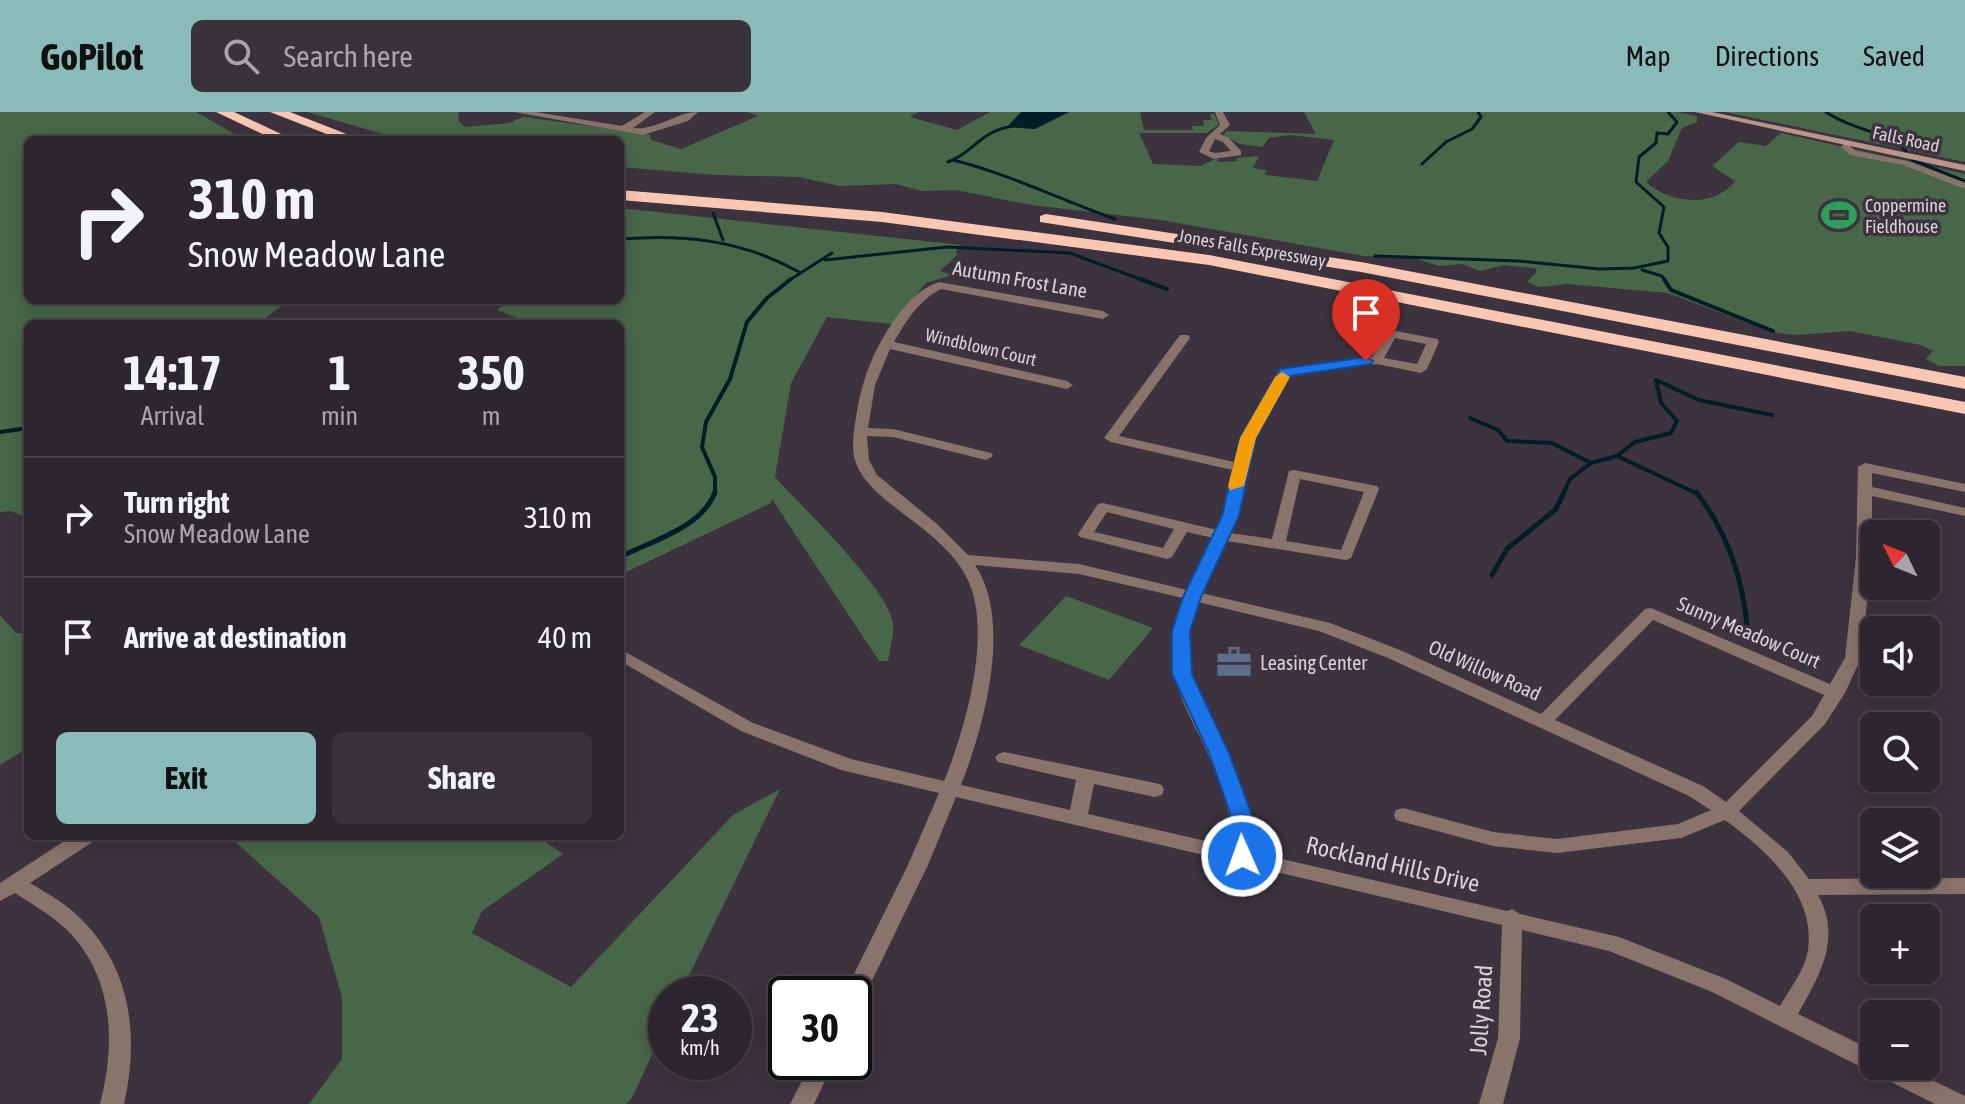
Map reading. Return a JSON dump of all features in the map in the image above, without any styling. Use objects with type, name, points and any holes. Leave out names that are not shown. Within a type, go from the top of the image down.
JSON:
[{"type":"highway","points":[[223,112],[278,136]]},
{"type":"highway","points":[[277,112],[344,136]]},
{"type":"highway","points":[[624,180],[964,209]]},
{"type":"highway","name":"Jones Falls Expressway","points":[[624,195],[882,217],[1172,254],[1387,292],[1965,408]]},
{"type":"highway","name":"Jones Falls Expressway","points":[[1027,217],[1347,264],[1965,383]]},
{"type":"main road","name":"Falls Road","points":[[1699,112],[1965,168]]},
{"type":"street","points":[[518,112],[624,129],[655,130],[694,112]]},
{"type":"street","points":[[624,129],[651,112]]},
{"type":"street","points":[[1213,135],[1225,125],[1219,112]]},
{"type":"street","points":[[1849,143],[1846,147],[1853,153],[1905,163],[1965,186]]},
{"type":"street","name":"Autumn Frost Lane","points":[[863,976],[950,791],[973,713],[985,634],[984,606],[967,560],[868,474],[862,461],[861,432],[871,377],[886,344],[920,300],[939,285],[955,285],[1103,315]]},
{"type":"street","points":[[1184,338],[1111,438],[1239,467]]},
{"type":"street","name":"Windblown Court","points":[[886,344],[1067,385]]},
{"type":"street","points":[[1242,856],[1244,830],[1239,810],[1219,753],[1182,674],[1181,631],[1192,597],[1231,516],[1239,467],[1248,438],[1285,372],[1377,360]]},
{"type":"street","points":[[861,432],[893,433],[986,456]]},
{"type":"street","points":[[1403,815],[1503,841],[1557,846],[1681,831],[1728,811],[1796,747],[1836,693],[1853,658],[1864,557],[1865,467],[1965,488]]},
{"type":"street","points":[[1183,526],[1167,554],[1085,534],[1103,507],[1183,526],[1222,536],[1346,555],[1372,489],[1294,474],[1278,544]]},
{"type":"street","points":[[1864,490],[1965,512]]},
{"type":"street","name":"Old Willow Road","points":[[967,560],[1048,564],[1324,627],[1646,765],[1728,811],[1762,840],[1804,887],[1816,913],[1820,934],[1818,954],[1785,1018]]},
{"type":"street","name":"Sunny Meadow Court","points":[[1545,720],[1651,613],[1836,693]]},
{"type":"street","name":"Rockland Hills Drive","points":[[624,656],[747,727],[847,765],[1512,917],[1612,943],[1661,960],[1860,1055]]},
{"type":"street","points":[[1004,758],[1155,790]]},
{"type":"street","points":[[1078,819],[1086,776]]},
{"type":"street","points":[[81,840],[8,888],[73,924],[95,948],[111,974],[119,1006],[122,1045],[112,1104]]},
{"type":"street","points":[[1804,887],[1965,886]]},
{"type":"street","name":"Jolly Road","points":[[1491,1104],[1509,1038],[1512,917]]},
{"type":"street","points":[[802,1104],[814,1080]]},
{"type":"street","points":[[1909,1080],[1958,1104]]},
{"type":"green space","points":[[0,112],[196,112],[238,136],[24,136],[24,304],[284,304],[263,320],[24,320],[24,516],[11,511],[0,512]]},
{"type":"green space","points":[[307,112],[458,112],[459,121],[465,127],[509,123],[523,117],[649,134],[651,140],[681,149],[758,116],[747,112],[918,112],[910,117],[957,130],[990,112],[1140,112],[1144,130],[1193,130],[1192,126],[1204,126],[1203,120],[1212,120],[1210,114],[1214,114],[1219,124],[1207,133],[1139,133],[1153,164],[1201,166],[1217,158],[1218,162],[1259,156],[1253,168],[1266,170],[1265,175],[1317,181],[1334,140],[1290,135],[1269,138],[1262,147],[1240,144],[1223,135],[1227,131],[1316,134],[1304,112],[1677,112],[1697,116],[1697,122],[1682,128],[1668,161],[1646,182],[1667,195],[1679,198],[1704,199],[1726,190],[1735,181],[1712,166],[1739,142],[1766,146],[1781,133],[1965,174],[1965,366],[1939,366],[1926,359],[1933,351],[1921,345],[1850,331],[1797,335],[1772,332],[1668,293],[1567,284],[1539,287],[1527,282],[1537,272],[1535,268],[1504,265],[1480,271],[1462,264],[1439,266],[1414,258],[1364,256],[1161,220],[1031,205],[956,190],[921,191],[896,184],[840,186],[799,177],[716,175],[624,167],[624,136],[390,136]]},
{"type":"green space","points":[[1725,112],[1965,112],[1965,162]]},
{"type":"green space","points":[[624,208],[961,245],[955,253],[958,254],[940,271],[952,275],[926,283],[892,324],[827,317],[791,383],[775,477],[861,569],[888,608],[893,628],[888,661],[879,661],[772,499],[771,503],[624,573],[624,320],[522,320],[497,310],[504,304],[624,304]]},
{"type":"green space","points":[[1066,596],[1153,628],[1109,680],[1019,645]]},
{"type":"green space","points":[[0,615],[16,633],[24,634],[24,750],[0,765]]},
{"type":"green space","points":[[780,789],[689,976],[648,976],[648,1063],[632,1098],[626,1104],[309,1104],[342,1059],[342,997],[319,917],[233,840],[543,840],[563,854],[482,911],[472,933],[571,987],[733,815]]},
{"type":"water","points":[[1021,112],[1069,112],[1035,129],[1007,127]]},
{"type":"waterway","points":[[1422,164],[1446,142],[1472,129],[1481,117],[1478,112]]},
{"type":"waterway","points":[[1375,256],[1519,261],[1599,269],[1634,268],[1668,261],[1668,247],[1659,233],[1664,207],[1636,182],[1639,157],[1656,143],[1657,133],[1668,134],[1677,122],[1668,112]]},
{"type":"waterway","points":[[1826,112],[1888,139],[1906,151]]},
{"type":"waterway","points":[[948,162],[984,137],[1013,126]]},
{"type":"waterway","points":[[953,160],[1015,180],[1115,219]]},
{"type":"waterway","points":[[1912,160],[1965,181]]},
{"type":"waterway","points":[[713,213],[723,240]]},
{"type":"waterway","points":[[624,239],[690,239],[734,246],[778,261],[799,272]]},
{"type":"waterway","points":[[825,260],[947,247],[1070,253],[1145,281]]},
{"type":"waterway","points":[[790,279],[832,253]]},
{"type":"waterway","points":[[1642,270],[1662,276],[1665,281]]},
{"type":"waterway","points":[[715,492],[715,477],[702,447],[706,422],[730,379],[747,322],[767,298],[790,279]]},
{"type":"waterway","points":[[1140,279],[1167,289]]},
{"type":"waterway","points":[[1664,279],[1671,290],[1773,331]]},
{"type":"waterway","points":[[1617,456],[1635,442],[1671,433],[1677,421],[1661,403],[1656,380],[1699,400],[1772,415]]},
{"type":"waterway","points":[[1470,418],[1498,430],[1507,441],[1552,443],[1591,463]]},
{"type":"waterway","points":[[0,432],[24,429]]},
{"type":"waterway","points":[[1591,463],[1617,456]]},
{"type":"waterway","points":[[1617,456],[1697,494]]},
{"type":"waterway","points":[[1563,494],[1570,479],[1591,463]]},
{"type":"waterway","points":[[624,555],[687,524],[699,515],[715,492]]},
{"type":"waterway","points":[[1492,575],[1507,549],[1556,509],[1564,492]]},
{"type":"waterway","points":[[1697,494],[1716,522],[1731,554],[1747,625]]},
{"type":"slow traffic","points":[[1236,486],[1248,438],[1282,377]]},
{"type":"place","name":"Coppermine Fieldhouse","points":[[1839,215]]},
{"type":"place","name":"Leasing Center","points":[[1234,662]]},
{"type":"route","points":[[1242,856],[1244,830],[1239,810],[1219,753],[1182,674],[1181,631],[1192,597],[1231,516],[1239,467],[1248,438],[1285,372],[1366,361]]}]
